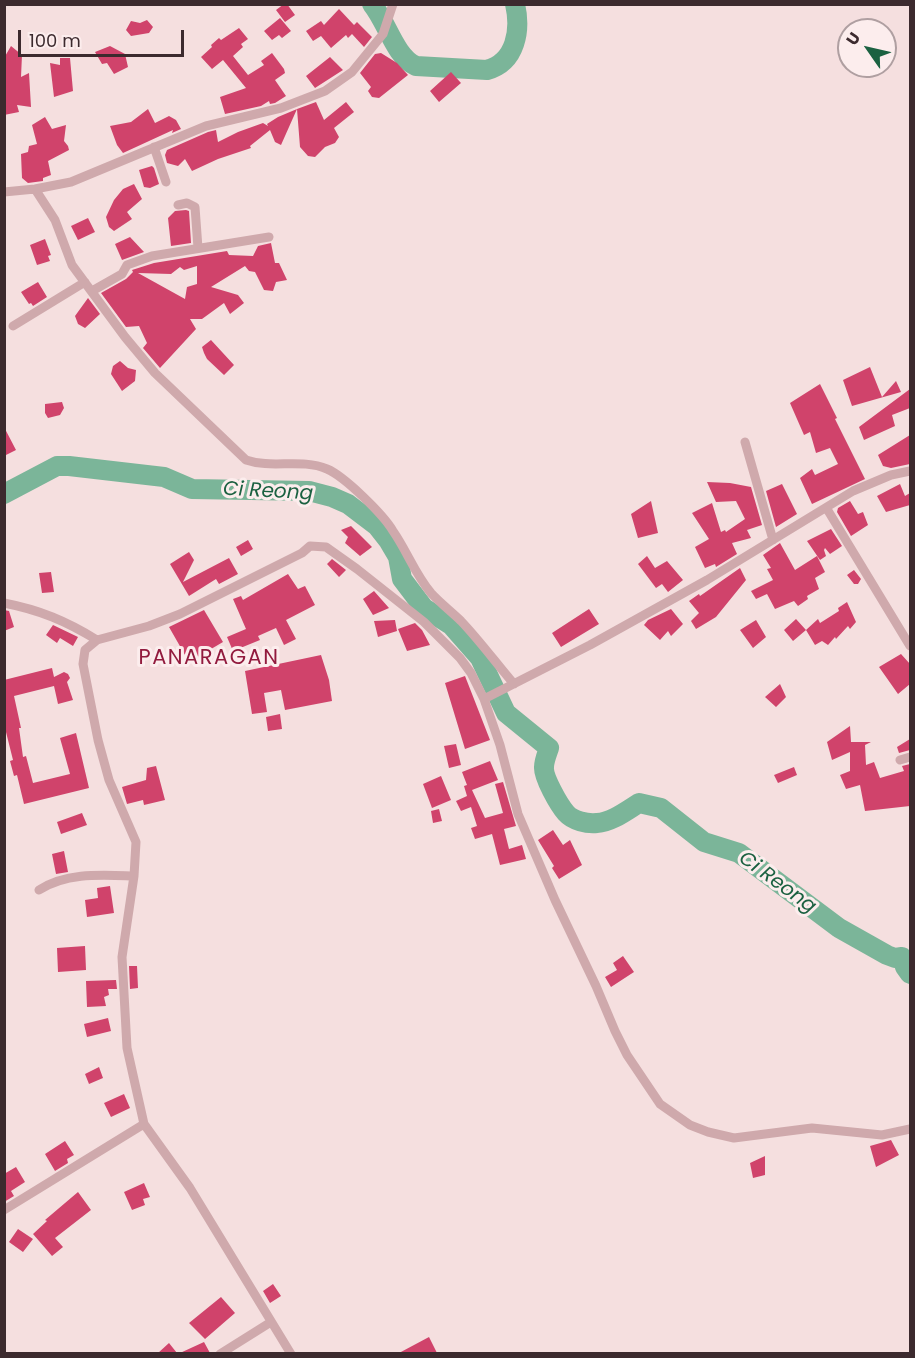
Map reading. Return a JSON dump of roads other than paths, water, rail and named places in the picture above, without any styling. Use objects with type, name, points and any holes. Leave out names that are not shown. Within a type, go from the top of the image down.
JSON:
[{"type":"street","points":[[4,192],[71,183],[213,123],[281,108],[325,91],[352,72],[383,34],[391,16],[393,4]]},
{"type":"street","points":[[154,147],[166,182]]},
{"type":"street","points":[[35,189],[55,220],[72,264],[125,337],[155,373],[246,460],[263,464],[315,465],[341,477],[393,529],[411,563],[431,593],[462,622],[512,686]]},
{"type":"street","points":[[178,205],[187,202],[195,207],[198,248]]},
{"type":"street","points":[[92,291],[122,274],[127,265],[152,256],[269,237]]},
{"type":"street","points":[[13,326],[85,282]]},
{"type":"street","points":[[745,442],[773,540]]},
{"type":"street","points":[[488,697],[669,602],[854,491],[878,480],[910,471]]},
{"type":"street","points":[[827,509],[910,646]]},
{"type":"street","points":[[291,1353],[190,1188],[144,1124],[127,1048],[123,1014],[122,957],[134,876],[136,842],[109,780],[98,740],[83,663],[85,650],[97,640],[149,626],[180,614],[302,553],[310,546],[320,545],[357,569],[424,622],[460,658],[488,697],[518,814],[615,1031],[627,1055],[660,1104],[690,1125],[734,1138],[812,1128],[882,1135],[910,1129]]},
{"type":"street","points":[[4,603],[35,609],[71,624],[97,640]]},
{"type":"street","points":[[39,890],[61,879],[87,875],[134,876]]},
{"type":"street","points":[[4,1210],[144,1124]]},
{"type":"street","points":[[220,1353],[271,1322]]},
{"type":"waterway","points":[[372,4],[402,55],[416,66],[487,70],[504,60],[514,44],[517,24],[515,4]]},
{"type":"waterway","name":"Ci Reong","points":[[4,494],[57,466],[69,466],[164,477],[192,489],[309,491],[348,504],[377,526],[388,540],[398,557],[402,579],[424,608],[451,625],[480,658],[506,713],[549,748],[544,772],[556,798],[569,816],[580,821],[597,823],[624,813],[639,803],[661,808],[704,842],[739,853],[839,928],[887,955],[895,958],[902,957],[910,974]]},
{"type":"district","name":"PANARAGAN","points":[[209,659]]}]
